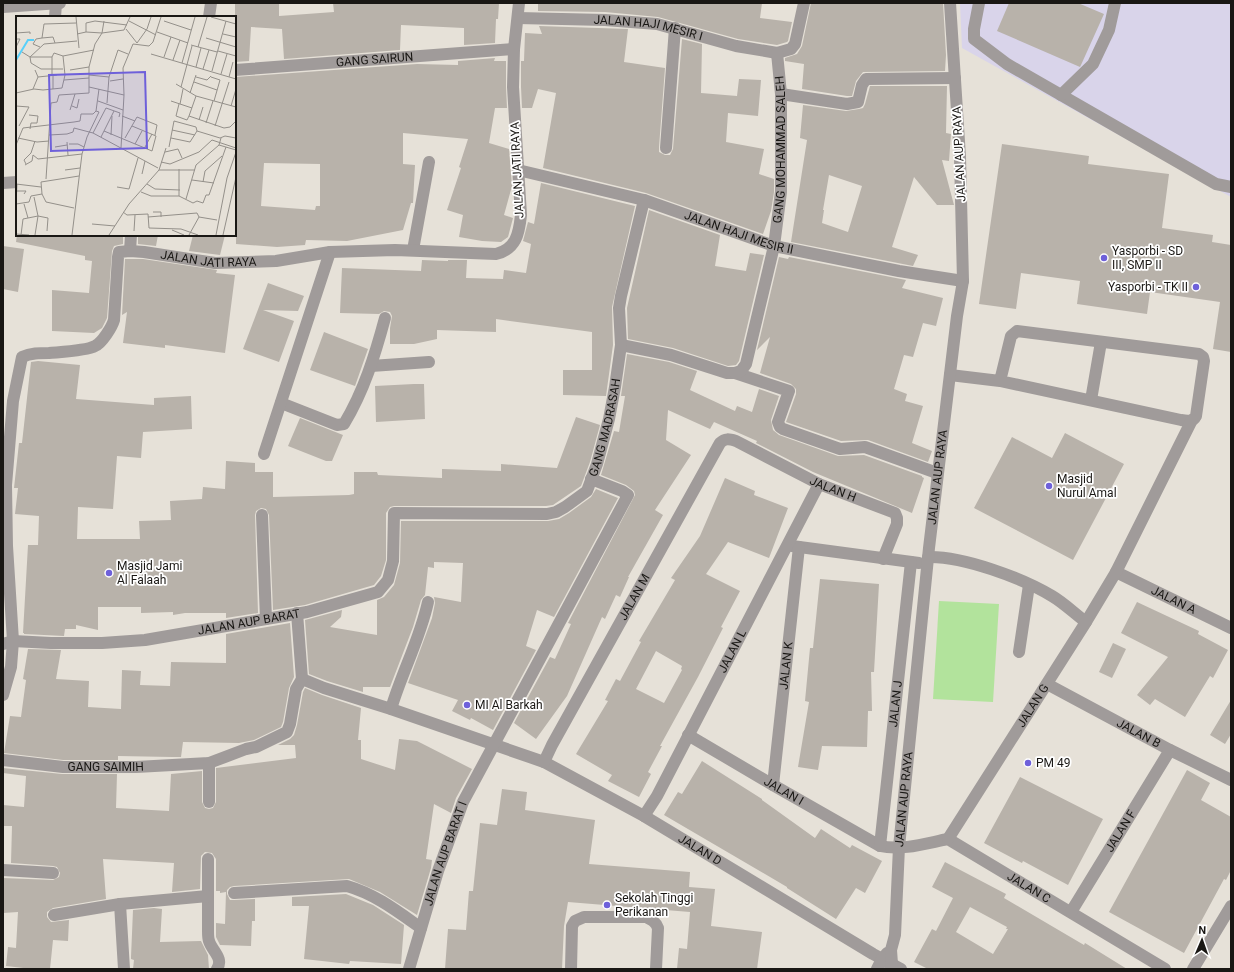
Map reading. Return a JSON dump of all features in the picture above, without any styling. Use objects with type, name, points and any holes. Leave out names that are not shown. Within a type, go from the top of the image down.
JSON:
[{"type":"street","points":[[209,16],[211,3]]},
{"type":"street","name":"JALAN JATI RAYA","points":[[130,251],[215,264],[276,261],[330,252],[413,250],[496,254],[508,249],[514,242],[520,225],[521,215],[513,87],[514,49],[519,3]]},
{"type":"street","points":[[777,53],[791,49],[795,44],[804,3]]},
{"type":"street","name":"JALAN AUP RAYA","points":[[888,966],[895,935],[899,847],[937,473],[957,316],[963,282],[960,157],[950,3]]},
{"type":"street","points":[[979,3],[974,29],[974,39],[1007,64],[1216,184],[1231,187]]},
{"type":"street","points":[[1061,95],[1093,64],[1109,30],[1115,3]]},
{"type":"street","points":[[3,7],[52,4],[55,16]]},
{"type":"street","name":"JALAN HAJI MESIR I","points":[[518,18],[639,22],[657,24],[736,46],[777,53]]},
{"type":"street","points":[[666,148],[675,28]]},
{"type":"street","name":"GANG SAIRUN","points":[[236,70],[514,49]]},
{"type":"street","name":"GANG MOHAMMAD SALEH","points":[[735,373],[741,371],[746,364],[774,246],[782,192],[781,94],[777,53]]},
{"type":"street","points":[[781,94],[847,104],[858,102],[862,85],[866,79],[955,78]]},
{"type":"street","points":[[413,250],[430,162]]},
{"type":"street","name":"JALAN HAJI MESIR II","points":[[518,170],[644,200],[774,246],[900,272],[963,282]]},
{"type":"street","points":[[3,183],[16,182]]},
{"type":"street","name":"GANG MADRASAH","points":[[493,744],[628,495],[622,491],[591,479],[598,464],[609,419],[621,345],[621,296],[644,200]]},
{"type":"street","points":[[3,695],[11,667],[8,643],[6,485],[13,401],[22,358],[32,353],[57,352],[93,347],[99,344],[112,327],[114,320],[118,257],[120,252],[130,251],[130,236]]},
{"type":"street","points":[[264,454],[330,252]]},
{"type":"street","points":[[281,403],[337,425],[344,424],[355,406],[371,366],[385,318]]},
{"type":"street","points":[[1000,381],[1011,336],[1017,331],[1101,342],[1091,400]]},
{"type":"street","name":"JALAN G","points":[[948,839],[1047,684],[1116,572],[1192,420],[1196,416],[1204,361],[1203,357],[1199,354],[1101,342]]},
{"type":"street","points":[[621,345],[671,355],[727,373],[735,373],[789,391],[778,422],[782,429],[840,449],[865,446],[937,473]]},
{"type":"street","points":[[371,366],[429,362]]},
{"type":"street","points":[[950,375],[1000,381],[1182,420],[1192,420]]},
{"type":"street","name":"JALAN H","points":[[730,439],[819,484],[895,513],[897,524],[883,558]]},
{"type":"street","name":"JALAN M","points":[[544,762],[552,745],[720,443],[730,439]]},
{"type":"street","points":[[297,613],[307,612],[378,592],[388,580],[393,561],[394,513],[547,514],[556,512],[578,499],[587,491],[591,479]]},
{"type":"street","name":"JALAN L","points":[[644,816],[657,796],[819,484]]},
{"type":"street","points":[[262,515],[266,619]]},
{"type":"street","points":[[787,545],[911,562],[928,560],[939,556],[980,566],[1024,581],[1053,597],[1086,622]]},
{"type":"street","name":"JALAN K","points":[[773,785],[799,546]]},
{"type":"street","name":"JALAN J","points":[[882,846],[911,562]]},
{"type":"street","name":"JALAN A","points":[[1116,572],[1231,628]]},
{"type":"street","points":[[1020,652],[1029,584]]},
{"type":"street","points":[[391,709],[398,687],[420,633],[428,602]]},
{"type":"street","name":"JALAN AUP BARAT","points":[[8,643],[102,643],[145,640],[297,613],[302,679]]},
{"type":"street","points":[[302,679],[324,688],[493,744]]},
{"type":"street","name":"GANG SAIMIH","points":[[3,760],[63,767],[136,767],[209,763],[246,749],[256,747],[287,732],[290,724],[296,689],[302,679]]},
{"type":"street","name":"JALAN B","points":[[1047,684],[1170,750],[1231,780]]},
{"type":"street","name":"JALAN I","points":[[688,735],[882,846]]},
{"type":"street","name":"JALAN D","points":[[493,744],[544,762],[644,816],[888,966]]},
{"type":"street","name":"JALAN AUP BARAT I","points":[[409,969],[438,870],[463,802],[493,744]]},
{"type":"street","name":"JALAN F","points":[[1071,912],[1170,750]]},
{"type":"street","points":[[209,763],[209,802]]},
{"type":"street","points":[[882,846],[899,847],[948,839]]},
{"type":"street","name":"JALAN C","points":[[948,839],[1165,969]]},
{"type":"street","points":[[208,859],[209,942],[219,957],[219,966],[217,969]]},
{"type":"street","points":[[3,870],[53,873]]},
{"type":"street","points":[[234,893],[347,886],[362,890],[382,900],[420,928]]},
{"type":"street","points":[[54,916],[120,904],[208,896]]},
{"type":"street","points":[[120,904],[124,969]]},
{"type":"street","points":[[1193,969],[1231,906]]},
{"type":"street","points":[[571,969],[572,926],[575,921],[584,917],[646,917],[652,920],[658,928],[656,969]]},
{"type":"shaded area","points":[[960,3],[1231,3],[1231,197],[962,48]]},
{"type":"green space","points":[[939,601],[999,604],[993,702],[933,699]]},
{"type":"building","points":[[235,3],[279,3],[279,16],[334,12],[333,3],[499,3],[498,19],[496,19],[495,43],[464,45],[464,28],[401,25],[400,50],[284,59],[282,29],[251,27],[249,61],[236,62]]},
{"type":"building","points":[[538,3],[762,3],[760,18],[792,22],[788,41],[777,45],[738,39],[658,17],[605,12],[538,11]]},
{"type":"building","points":[[811,3],[943,3],[946,55],[945,71],[863,72],[856,81],[852,96],[802,89],[804,64],[785,61],[785,58],[797,54],[802,46]]},
{"type":"building","points":[[1009,3],[1078,3],[1104,14],[1080,67],[997,31]]},
{"type":"building","points":[[539,26],[628,29],[624,62],[665,68],[659,152],[665,155],[670,155],[673,149],[682,39],[702,44],[701,93],[737,96],[739,79],[761,80],[758,116],[728,113],[726,142],[764,149],[759,174],[774,179],[774,192],[771,211],[763,234],[646,193],[543,168],[556,93],[538,89],[532,108],[522,108],[521,87],[521,61],[524,61],[525,33],[542,34]]},
{"type":"building","points":[[495,58],[494,61],[506,61],[507,108],[495,108],[489,143],[509,149],[512,186],[504,215],[513,218],[508,237],[501,242],[482,241],[459,237],[463,215],[447,210],[461,168],[459,167],[468,139],[403,133],[403,164],[415,165],[413,203],[411,203],[403,230],[347,241],[306,240],[305,245],[277,247],[236,244],[236,77],[417,64],[458,65],[458,61]],"holes":[[[264,163],[320,164],[320,206],[316,206],[315,210],[261,206]]]},
{"type":"building","points":[[870,86],[947,86],[946,133],[951,134],[949,161],[942,160],[954,205],[937,205],[914,177],[892,247],[918,255],[913,266],[791,242],[807,140],[800,138],[803,105],[846,111],[863,108]],"holes":[[[829,175],[862,186],[848,232],[822,223]]]},
{"type":"building","name":"Yasporbi - SD III, SMP II","points":[[1002,144],[1089,156],[1088,164],[1169,174],[1162,228],[1213,235],[1212,242],[1231,245],[1231,352],[1213,349],[1220,302],[1150,292],[1147,314],[1077,304],[1080,281],[1021,273],[1016,309],[979,304]]},
{"type":"building","points":[[541,183],[635,206],[612,307],[613,345],[606,396],[563,395],[563,370],[592,370],[592,332],[496,319],[496,332],[437,330],[437,339],[414,344],[390,344],[392,316],[390,312],[384,311],[379,314],[340,313],[342,268],[421,271],[422,260],[467,260],[466,278],[503,279],[504,270],[526,273],[531,244],[523,241],[528,222],[534,224]]},
{"type":"building","points":[[649,210],[720,235],[715,266],[746,271],[750,253],[764,255],[739,361],[736,365],[728,366],[673,348],[628,339],[627,308]]},
{"type":"building","points":[[17,236],[123,237],[123,244],[114,246],[112,251],[107,318],[102,328],[94,333],[52,331],[52,290],[89,293],[92,261],[85,260],[85,256],[16,242]]},
{"type":"building","points":[[138,236],[158,236],[156,246],[138,244]]},
{"type":"building","points":[[193,236],[225,236],[220,255],[189,251]]},
{"type":"building","points":[[3,246],[24,249],[18,292],[3,289]]},
{"type":"building","points":[[779,257],[788,259],[789,257],[906,280],[902,288],[943,298],[936,326],[923,323],[913,357],[904,355],[894,389],[907,394],[905,401],[923,406],[912,443],[932,451],[928,462],[868,440],[841,441],[786,422],[796,394],[796,389],[791,384],[760,373],[770,337],[757,350]]},
{"type":"building","points":[[125,259],[143,259],[217,270],[216,273],[235,275],[225,353],[165,345],[165,348],[123,343],[127,312],[122,315]]},
{"type":"building","points":[[268,283],[304,296],[298,311],[263,310],[294,321],[279,362],[243,349]]},
{"type":"building","points":[[324,332],[368,349],[355,386],[310,370]]},
{"type":"building","points":[[627,354],[669,362],[697,371],[690,390],[735,411],[737,406],[752,412],[759,389],[779,396],[771,420],[773,430],[779,435],[838,456],[864,455],[924,478],[912,513],[813,472],[756,443],[757,441],[714,422],[710,429],[668,410],[666,440],[691,455],[655,510],[663,515],[628,577],[620,597],[616,595],[605,619],[602,617],[567,696],[536,739],[514,723],[550,657],[555,659],[571,624],[568,623],[635,495],[634,491],[626,485],[601,475],[614,431],[619,432],[625,396],[621,396]]},
{"type":"building","points":[[38,361],[80,365],[76,399],[154,405],[154,398],[191,396],[192,429],[143,432],[141,458],[117,456],[113,509],[78,507],[77,539],[140,539],[139,521],[171,520],[170,501],[202,499],[203,487],[225,489],[226,461],[255,463],[255,472],[273,472],[273,497],[349,495],[354,494],[354,472],[377,472],[378,475],[442,478],[442,469],[501,471],[501,464],[557,468],[576,417],[600,425],[590,462],[581,486],[553,505],[390,507],[386,513],[386,560],[381,576],[374,585],[305,605],[273,610],[269,515],[266,509],[261,508],[256,511],[255,515],[258,613],[226,618],[226,613],[185,613],[173,615],[173,612],[141,613],[141,607],[98,607],[98,630],[76,625],[76,629],[65,629],[64,636],[24,634],[28,545],[38,545],[39,516],[15,514],[18,488],[14,488],[19,443],[22,443],[31,362]]},
{"type":"building","points":[[424,384],[425,419],[376,422],[375,386]]},
{"type":"building","points":[[300,418],[343,435],[332,461],[326,461],[288,446]]},
{"type":"building","name":"Masjid Nurul Amal","points":[[1065,433],[1124,464],[1073,560],[974,508],[1012,437],[1052,458]]},
{"type":"building","points":[[725,478],[755,491],[754,495],[788,508],[769,558],[728,542],[706,574],[740,591],[721,627],[723,628],[698,677],[660,746],[662,746],[648,772],[651,774],[639,797],[608,781],[612,775],[576,754],[608,701],[605,700],[616,679],[620,681],[641,642],[639,641],[675,580],[671,578],[700,536]],"holes":[[[656,651],[682,666],[682,670],[664,703],[636,689]]]},
{"type":"building","points":[[596,489],[618,498],[554,617],[537,610],[526,646],[536,650],[493,730],[471,718],[470,720],[452,711],[458,700],[408,683],[432,618],[435,603],[434,597],[461,602],[463,563],[434,562],[434,568],[428,567],[425,595],[421,600],[413,627],[390,687],[363,687],[363,692],[309,674],[305,620],[342,610],[341,617],[330,627],[377,635],[377,600],[384,597],[394,585],[400,563],[401,521],[548,521],[559,519],[569,513],[591,497]]},
{"type":"building","points":[[820,579],[879,584],[874,672],[871,672],[872,711],[868,711],[867,747],[822,746],[818,770],[798,767],[809,702],[805,701],[810,648],[813,648]]},
{"type":"building","points":[[1137,602],[1199,631],[1198,634],[1228,650],[1213,678],[1210,676],[1185,717],[1155,699],[1150,705],[1137,695],[1168,657],[1121,633]]},
{"type":"building","points":[[290,623],[294,677],[289,688],[283,722],[281,727],[254,740],[239,743],[183,742],[181,757],[118,756],[118,760],[63,760],[4,753],[10,716],[21,717],[26,680],[23,679],[28,649],[61,650],[56,679],[89,681],[88,707],[121,709],[122,670],[141,671],[140,685],[170,686],[171,662],[226,663],[226,634]]},
{"type":"building","points":[[1113,643],[1126,649],[1112,678],[1099,672]]},
{"type":"building","points":[[305,688],[361,708],[358,740],[361,740],[361,759],[395,770],[399,739],[417,741],[472,769],[456,798],[451,813],[434,804],[426,859],[432,860],[431,868],[417,915],[380,892],[349,879],[234,886],[227,890],[230,900],[255,899],[255,921],[252,921],[251,946],[220,945],[216,937],[216,923],[225,924],[226,892],[220,893],[220,891],[216,891],[216,859],[212,853],[205,852],[201,856],[200,889],[172,892],[174,863],[103,859],[106,899],[53,908],[47,912],[47,917],[51,922],[69,920],[68,941],[53,940],[50,969],[32,969],[6,966],[8,947],[16,948],[18,912],[3,913],[3,878],[53,880],[59,877],[60,873],[57,867],[53,866],[11,863],[12,826],[3,826],[3,805],[24,807],[26,776],[3,773],[3,768],[62,774],[117,774],[116,808],[169,811],[171,774],[202,771],[202,802],[205,808],[213,808],[216,802],[216,768],[296,758],[295,745],[278,745],[290,739],[294,735]]},
{"type":"building","points":[[1231,700],[1231,734],[1225,744],[1210,735]]},
{"type":"building","points":[[702,761],[762,799],[815,838],[821,829],[850,848],[852,845],[882,861],[865,893],[856,888],[836,919],[787,887],[664,815],[678,792],[682,794]]},
{"type":"building","points":[[1187,770],[1210,783],[1201,800],[1231,817],[1231,870],[1226,880],[1224,879],[1184,953],[1109,912]]},
{"type":"building","points":[[1020,777],[1103,819],[1068,885],[1023,861],[1022,863],[984,843]]},
{"type":"building","points":[[502,789],[527,792],[525,810],[595,820],[589,864],[690,872],[689,887],[715,889],[711,926],[762,932],[757,969],[677,969],[679,948],[687,949],[690,912],[568,902],[564,926],[562,969],[445,969],[448,929],[466,930],[469,891],[473,891],[480,823],[497,825]]},
{"type":"building","points":[[945,862],[1006,894],[1004,898],[1084,945],[1085,943],[1127,969],[928,969],[914,962],[932,929],[936,931],[953,898],[932,887]],"holes":[[[970,907],[1007,927],[1006,929],[1008,929],[993,954],[956,932]]]},
{"type":"building","points":[[346,894],[373,905],[404,925],[401,964],[350,961],[349,964],[304,959],[309,906],[292,906],[292,897]]},
{"type":"building","points":[[154,908],[162,909],[160,942],[201,941],[208,955],[209,969],[133,969],[134,960],[131,959],[131,957],[133,910]]},
{"type":"place","name":"Yasporbi - SD III, SMP II","points":[[1104,258]]},
{"type":"place","name":"Yasporbi - TK II","points":[[1196,287]]},
{"type":"place","name":"Masjid Nurul Amal","points":[[1049,486]]},
{"type":"place","name":"Masjid Jami Al Falaah","points":[[109,573]]},
{"type":"place","name":"MI Al Barkah","points":[[467,705]]},
{"type":"place","name":"PM 49","points":[[1028,763]]},
{"type":"place","name":"Sekolah Tinggi Perikanan","points":[[607,905]]}]
